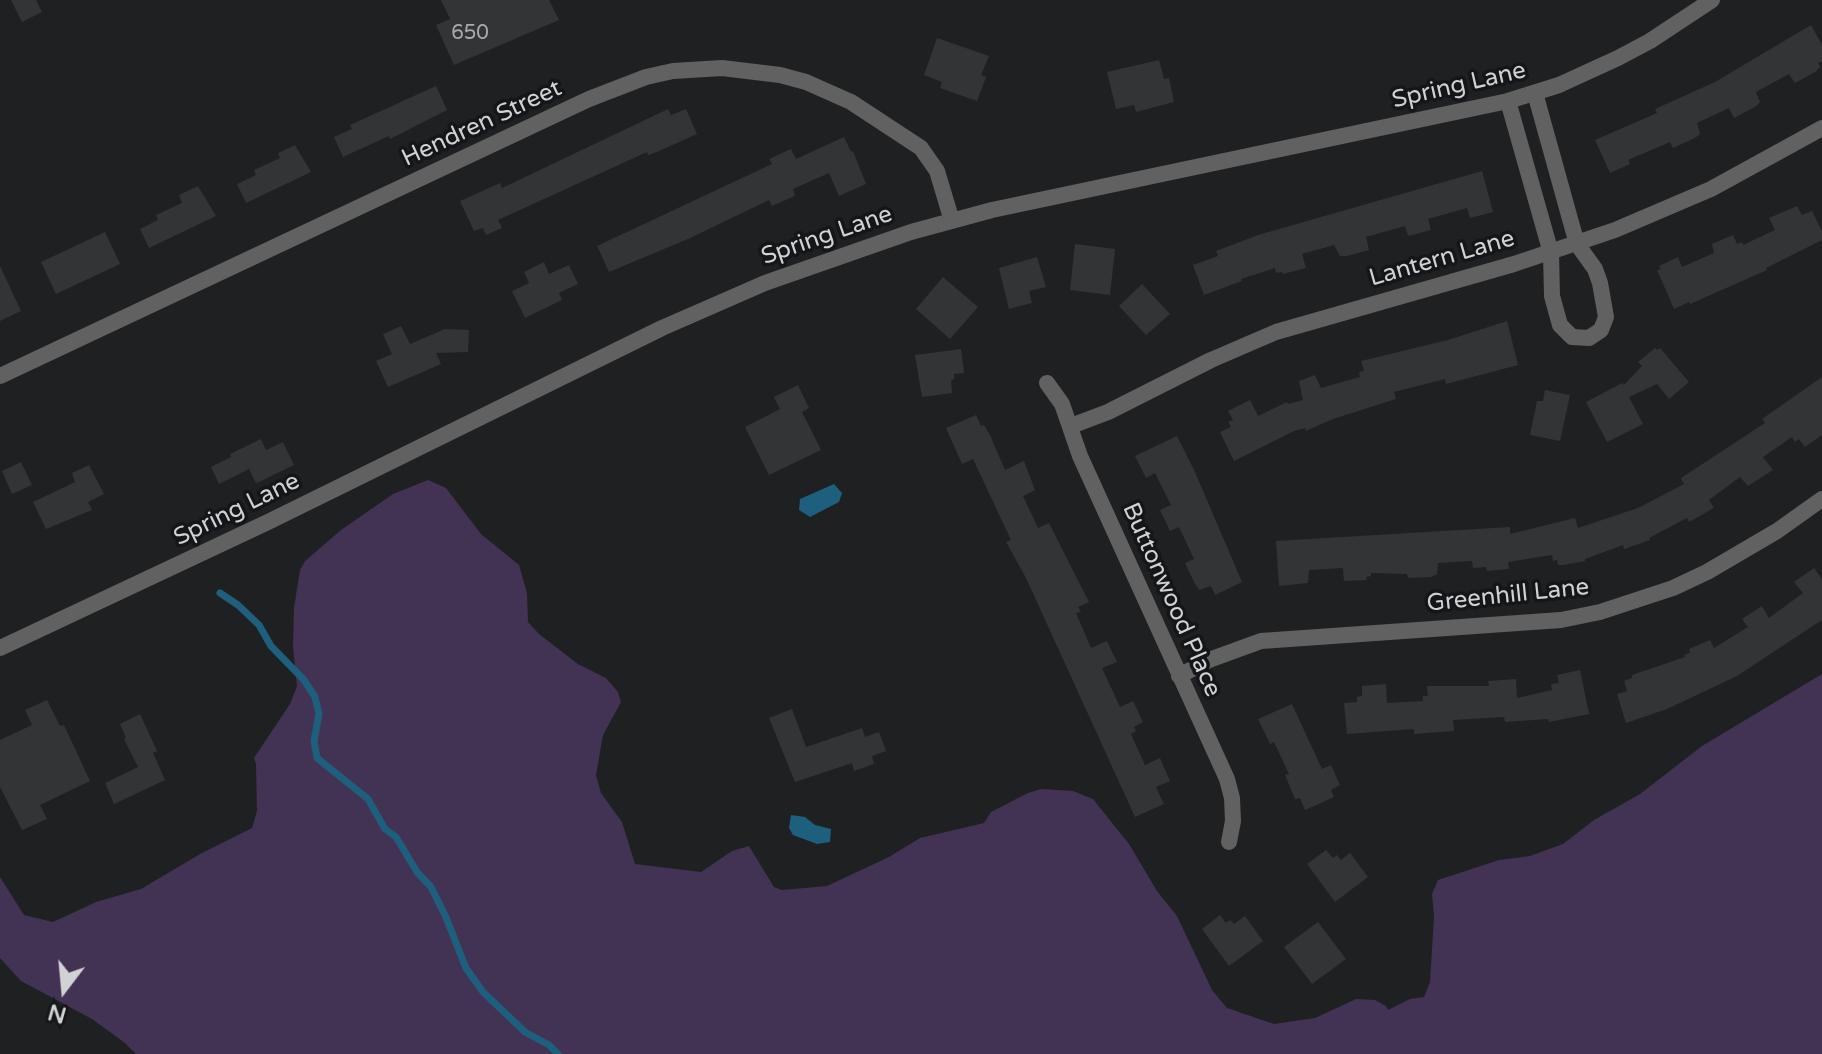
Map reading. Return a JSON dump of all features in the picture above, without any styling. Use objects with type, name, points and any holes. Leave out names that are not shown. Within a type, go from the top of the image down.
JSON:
[{"type":"street","name":"Spring Lane","points":[[0,648],[256,528],[718,301],[809,266],[952,221],[1043,198],[1508,101],[1584,74],[1629,52],[1712,0]]},
{"type":"street","name":"Hendren Street","points":[[0,376],[589,99],[646,77],[673,71],[722,68],[780,75],[806,82],[851,102],[921,148],[937,171],[952,221]]},
{"type":"street","points":[[1508,101],[1551,253],[1552,296],[1560,325],[1572,337],[1589,338],[1604,324],[1606,310],[1595,269],[1577,244],[1535,93]]},
{"type":"street","name":"Lantern Lane","points":[[1071,426],[1108,412],[1211,360],[1276,332],[1577,244],[1711,189],[1822,128]]},
{"type":"street","name":"Buttonwood Place","points":[[1047,383],[1062,404],[1080,456],[1227,779],[1233,821],[1229,842]]},
{"type":"street","name":"Greenhill Lane","points":[[1179,676],[1223,654],[1261,641],[1561,620],[1600,612],[1651,597],[1707,572],[1777,531],[1822,499]]},
{"type":"shaded area","points":[[428,480],[446,488],[481,534],[519,565],[527,593],[528,622],[578,664],[606,678],[618,692],[621,702],[603,735],[596,775],[601,793],[622,822],[635,864],[701,872],[732,851],[749,846],[774,887],[782,890],[827,886],[889,857],[920,838],[984,823],[991,812],[1028,793],[1041,789],[1073,791],[1093,799],[1129,844],[1157,891],[1177,916],[1212,990],[1227,1008],[1274,1024],[1315,1018],[1356,999],[1375,1000],[1388,1010],[1410,999],[1424,997],[1430,982],[1434,916],[1432,894],[1438,880],[1563,844],[1594,820],[1640,794],[1702,746],[1822,674],[1822,1054],[136,1054],[92,1019],[21,981],[0,958],[0,877],[24,915],[53,922],[96,902],[141,889],[252,828],[257,811],[254,758],[290,704],[297,686],[293,647],[294,608],[300,570],[305,561],[341,530],[393,494]]},
{"type":"water","points":[[834,484],[842,493],[839,502],[810,517],[799,510],[800,499]]},
{"type":"water","points":[[791,815],[805,817],[815,825],[831,829],[830,842],[817,844],[793,835],[789,828]]},
{"type":"building","points":[[11,0],[36,0],[42,12],[22,22]]},
{"type":"building","points":[[441,0],[549,0],[559,20],[454,65],[436,25],[450,19]]},
{"type":"building","points":[[1811,25],[1822,45],[1822,61],[1815,72],[1795,83],[1789,74],[1756,92],[1760,102],[1755,107],[1734,118],[1729,108],[1697,123],[1700,134],[1695,138],[1673,148],[1670,142],[1628,160],[1630,164],[1610,173],[1595,140],[1657,113],[1655,109],[1715,82]]},
{"type":"building","points":[[937,38],[989,56],[981,75],[986,77],[977,101],[940,88],[942,82],[924,75]]},
{"type":"building","points":[[1159,60],[1164,79],[1169,78],[1174,102],[1136,112],[1134,105],[1116,109],[1107,72]]},
{"type":"building","points":[[436,86],[447,110],[390,139],[389,136],[343,157],[334,137],[352,129],[350,125]]},
{"type":"building","points":[[668,109],[671,115],[686,109],[697,134],[657,152],[648,155],[647,152],[498,220],[502,228],[486,235],[483,228],[474,231],[460,201],[500,183],[502,188]]},
{"type":"building","points":[[844,137],[866,184],[839,196],[829,173],[793,189],[795,196],[772,206],[769,200],[609,272],[597,246],[772,164],[769,159],[791,149],[796,159]]},
{"type":"building","points":[[295,145],[311,172],[246,203],[237,184],[256,175],[254,170],[280,158],[278,153]]},
{"type":"building","points":[[1482,171],[1493,212],[1470,218],[1467,208],[1428,219],[1431,230],[1408,236],[1405,226],[1366,237],[1369,250],[1347,256],[1340,256],[1334,245],[1302,254],[1306,268],[1283,274],[1276,273],[1275,268],[1204,295],[1193,265],[1218,256],[1216,251],[1258,235]]},
{"type":"building","points":[[198,186],[216,216],[149,248],[140,229],[158,220],[156,215],[182,203],[179,195]]},
{"type":"building","points":[[1797,206],[1802,215],[1812,211],[1822,231],[1822,240],[1767,270],[1674,309],[1657,270],[1661,269],[1659,266],[1678,257],[1682,267],[1714,253],[1712,244],[1733,235],[1737,244],[1742,242],[1743,245],[1775,230],[1769,218]]},
{"type":"building","points":[[105,232],[120,264],[56,294],[41,262]]},
{"type":"building","points":[[1075,244],[1115,249],[1110,295],[1070,290]]},
{"type":"building","points":[[1037,257],[1046,287],[1029,291],[1032,303],[1009,309],[999,268]]},
{"type":"building","points":[[544,262],[549,274],[569,265],[578,284],[559,293],[562,300],[525,318],[512,291],[529,283],[524,272]]},
{"type":"building","points":[[0,266],[21,311],[0,321]]},
{"type":"building","points":[[943,277],[978,307],[950,339],[916,309]]},
{"type":"building","points":[[1142,284],[1170,314],[1146,335],[1119,306]]},
{"type":"building","points":[[1507,321],[1518,365],[1446,384],[1445,379],[1394,392],[1396,399],[1306,431],[1305,428],[1294,431],[1234,461],[1220,432],[1231,427],[1228,422],[1233,420],[1228,411],[1250,400],[1258,416],[1287,402],[1303,400],[1299,381],[1315,375],[1321,388],[1360,377],[1359,372],[1364,371],[1361,361],[1448,340]]},
{"type":"building","points":[[401,326],[410,344],[445,329],[469,330],[468,352],[436,353],[441,364],[388,387],[376,361],[392,354],[383,334]]},
{"type":"building","points":[[1655,348],[1660,348],[1689,382],[1669,399],[1657,384],[1629,397],[1643,424],[1607,442],[1586,402],[1622,383],[1624,385],[1642,366],[1638,362]]},
{"type":"building","points":[[961,349],[964,373],[954,374],[952,393],[922,397],[915,355]]},
{"type":"building","points":[[1822,377],[1822,435],[1805,447],[1799,439],[1795,442],[1792,437],[1763,457],[1773,470],[1748,486],[1740,477],[1709,500],[1714,508],[1689,522],[1687,518],[1650,540],[1624,549],[1623,545],[1585,561],[1563,565],[1558,565],[1557,560],[1553,561],[1552,555],[1508,562],[1509,569],[1487,571],[1486,567],[1473,568],[1472,561],[1438,563],[1437,574],[1431,577],[1408,578],[1407,574],[1371,573],[1367,580],[1344,581],[1343,568],[1309,570],[1308,583],[1279,586],[1276,541],[1510,527],[1510,534],[1575,518],[1578,528],[1638,508],[1684,484],[1681,478],[1765,423],[1762,419]]},
{"type":"building","points":[[798,385],[809,408],[802,412],[821,450],[769,475],[745,427],[780,409],[774,397]]},
{"type":"building","points":[[1545,390],[1570,395],[1560,441],[1530,435],[1537,401],[1543,401]]},
{"type":"building","points":[[976,415],[990,435],[1005,470],[1024,461],[1035,490],[1023,496],[1038,528],[1049,523],[1089,602],[1078,607],[1081,612],[1076,613],[1091,648],[1107,641],[1117,662],[1102,668],[1120,707],[1133,701],[1143,722],[1134,727],[1136,731],[1131,734],[1145,765],[1160,758],[1170,781],[1156,787],[1164,804],[1135,817],[1026,578],[1006,542],[1011,540],[973,459],[962,464],[946,428]]},
{"type":"building","points":[[1177,436],[1242,582],[1215,595],[1211,586],[1199,590],[1195,584],[1185,563],[1194,559],[1179,527],[1170,531],[1160,510],[1171,505],[1155,473],[1146,478],[1135,456]]},
{"type":"building","points":[[261,439],[266,450],[283,442],[294,465],[256,483],[249,469],[219,484],[211,467]]},
{"type":"building","points":[[21,462],[32,485],[12,494],[2,471]]},
{"type":"building","points":[[89,465],[104,494],[88,502],[92,510],[46,529],[33,502],[75,482],[72,473]]},
{"type":"building","points":[[1814,568],[1822,579],[1822,620],[1737,676],[1667,709],[1626,723],[1617,694],[1627,691],[1624,681],[1632,675],[1685,657],[1690,653],[1689,649],[1710,640],[1714,648],[1748,627],[1742,619],[1762,606],[1769,618],[1803,593],[1794,582]]},
{"type":"building","points":[[1580,670],[1589,714],[1549,722],[1548,719],[1505,722],[1504,717],[1453,720],[1454,731],[1414,734],[1414,729],[1347,734],[1344,703],[1357,702],[1357,697],[1362,696],[1362,686],[1386,684],[1387,703],[1423,701],[1423,696],[1428,696],[1427,686],[1489,686],[1488,681],[1516,679],[1517,698],[1552,690],[1551,684],[1559,683],[1557,675]]},
{"type":"building","points":[[47,700],[60,726],[64,725],[90,781],[40,805],[47,819],[22,830],[0,787],[0,740],[32,725],[25,710]]},
{"type":"building","points":[[1292,704],[1322,769],[1331,765],[1340,785],[1331,790],[1334,797],[1305,810],[1300,798],[1295,799],[1285,775],[1289,774],[1274,742],[1270,744],[1258,719]]},
{"type":"building","points":[[792,709],[806,747],[862,728],[865,737],[879,732],[886,751],[872,756],[874,764],[854,771],[852,763],[795,782],[769,718]]},
{"type":"building","points":[[140,714],[157,751],[153,753],[165,780],[114,804],[105,783],[138,767],[120,724]]},
{"type":"building","points":[[1326,850],[1333,858],[1337,855],[1341,860],[1350,853],[1368,877],[1335,902],[1307,864]]},
{"type":"building","points":[[1220,915],[1226,923],[1230,920],[1234,924],[1245,916],[1263,941],[1229,966],[1202,929]]},
{"type":"building","points":[[1318,922],[1346,959],[1312,984],[1284,947]]},
{"type":"waterway","points":[[220,593],[259,625],[271,646],[304,680],[315,697],[319,714],[314,741],[317,758],[368,799],[385,829],[396,837],[417,872],[431,887],[466,968],[483,992],[525,1032],[549,1045],[558,1054]]}]
